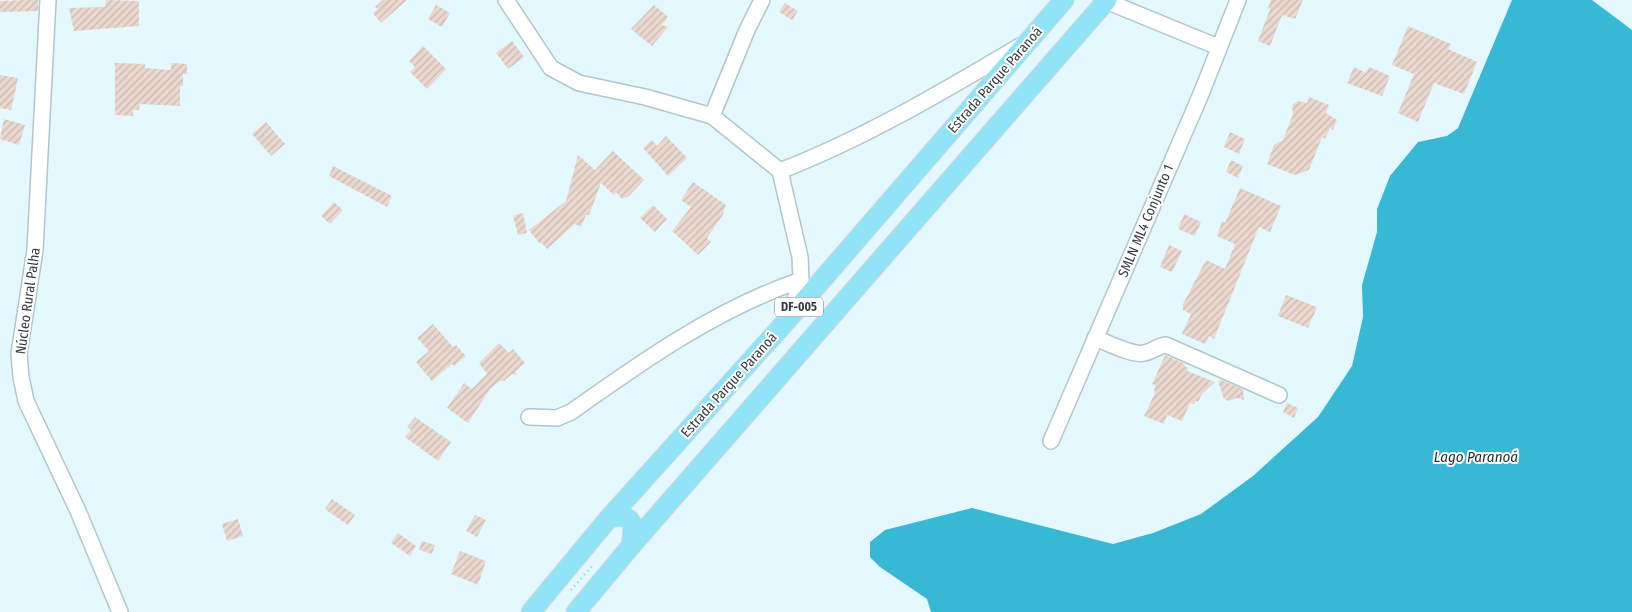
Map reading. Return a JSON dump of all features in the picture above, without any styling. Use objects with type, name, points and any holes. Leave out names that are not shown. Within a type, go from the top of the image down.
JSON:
[{"type":"main road","name":"Estrada Parque Paranoá","points":[[531,612],[609,518],[790,317],[1064,0]]},
{"type":"main road","name":"DF-005","points":[[576,612],[630,546],[1106,0]]},
{"type":"main road","points":[[609,518],[624,517],[630,520],[633,526],[630,546]]},
{"type":"street","name":"Núcleo Rural Palha","points":[[48,0],[35,250],[19,354],[21,377],[26,401],[78,511],[120,612]]},
{"type":"street","points":[[506,0],[551,68],[562,75],[579,83],[645,97],[712,116],[780,171],[800,257],[800,280],[790,317]]},
{"type":"street","points":[[712,116],[747,30],[762,0]]},
{"type":"street","points":[[1106,0],[1218,46]]},
{"type":"street","name":"SMLN ML4 Conjunto 1","points":[[1051,441],[1201,94],[1218,46],[1238,0]]},
{"type":"street","points":[[780,171],[826,154],[883,125],[1027,42]]},
{"type":"street","points":[[529,418],[557,418],[571,412],[655,354],[727,311],[771,290],[800,280]]},
{"type":"street","points":[[1095,338],[1138,354],[1149,352],[1158,346],[1166,346],[1280,395]]},
{"type":"water","name":"Lago Paranoá","points":[[1512,0],[1592,0],[1632,30],[1632,612],[931,612],[927,599],[880,567],[870,557],[870,542],[885,530],[972,508],[1113,544],[1153,533],[1201,514],[1253,476],[1318,417],[1352,366],[1363,317],[1362,285],[1377,232],[1377,209],[1390,176],[1418,142],[1447,136],[1458,128]]},
{"type":"building","points":[[38,0],[38,11],[0,12],[0,1]]},
{"type":"building","points":[[106,0],[139,1],[139,26],[74,31],[69,8],[105,7]]},
{"type":"building","points":[[383,0],[407,0],[381,23],[373,13],[378,9],[375,7]]},
{"type":"building","points":[[1271,0],[1303,0],[1295,19],[1282,15],[1270,46],[1258,41],[1270,9],[1268,8]]},
{"type":"building","points":[[785,3],[798,11],[792,20],[779,12]]},
{"type":"building","points":[[436,5],[450,13],[442,27],[428,19]]},
{"type":"building","points":[[654,5],[668,17],[662,25],[668,27],[652,46],[631,29]]},
{"type":"building","points":[[1408,26],[1451,44],[1448,49],[1477,62],[1464,94],[1434,83],[1418,122],[1398,113],[1414,74],[1392,65]]},
{"type":"building","points":[[512,41],[524,57],[508,69],[496,53]]},
{"type":"building","points":[[423,46],[446,69],[427,89],[410,72],[415,67],[409,61]]},
{"type":"building","points":[[115,63],[145,64],[145,68],[171,70],[171,63],[187,64],[187,74],[183,74],[183,86],[180,86],[180,106],[140,104],[139,110],[133,110],[133,116],[115,115]]},
{"type":"building","points":[[1354,67],[1366,73],[1369,67],[1390,76],[1382,96],[1347,83]]},
{"type":"building","points":[[0,75],[18,78],[11,110],[0,108]]},
{"type":"building","points":[[1309,97],[1329,105],[1326,113],[1337,120],[1333,130],[1330,128],[1325,139],[1322,137],[1309,170],[1295,175],[1267,164],[1274,145],[1283,140],[1293,114],[1292,105],[1298,101],[1307,103]]},
{"type":"building","points":[[4,119],[25,125],[19,145],[0,139]]},
{"type":"building","points":[[266,122],[285,144],[271,156],[252,134]]},
{"type":"building","points":[[1230,132],[1245,139],[1239,154],[1224,147]]},
{"type":"building","points":[[666,136],[687,158],[668,176],[643,148],[652,140],[657,146]]},
{"type":"building","points":[[613,151],[644,180],[629,196],[622,199],[616,192],[614,195],[601,183],[589,215],[586,215],[581,227],[575,224],[547,249],[542,243],[540,244],[529,230],[566,201],[578,155],[595,170]]},
{"type":"building","points":[[1231,160],[1243,166],[1238,178],[1226,172]]},
{"type":"building","points":[[333,166],[392,196],[387,207],[329,176]]},
{"type":"building","points":[[693,182],[726,205],[724,213],[707,238],[711,242],[698,255],[672,231],[691,207],[681,200]]},
{"type":"building","points":[[1240,188],[1281,206],[1270,232],[1259,227],[1214,339],[1209,336],[1205,344],[1182,334],[1191,314],[1183,310],[1183,304],[1206,260],[1225,269],[1235,244],[1217,236],[1222,221],[1225,223]]},
{"type":"building","points":[[334,202],[343,210],[330,224],[321,216]]},
{"type":"building","points":[[653,205],[667,219],[655,232],[640,218]]},
{"type":"building","points":[[523,213],[527,233],[518,235],[513,216]]},
{"type":"building","points":[[1184,214],[1201,222],[1195,236],[1178,229]]},
{"type":"building","points":[[1169,245],[1182,251],[1172,272],[1160,267]]},
{"type":"building","points":[[1286,295],[1317,307],[1308,328],[1278,316]]},
{"type":"building","points":[[433,324],[453,347],[456,345],[466,356],[454,366],[452,364],[432,381],[416,362],[429,351],[417,338]]},
{"type":"building","points":[[499,343],[509,353],[513,349],[525,363],[516,371],[516,375],[512,374],[504,381],[499,381],[490,389],[468,423],[447,408],[464,383],[472,389],[487,374],[479,363]]},
{"type":"building","points":[[1165,355],[1185,364],[1184,366],[1188,368],[1187,371],[1215,382],[1202,394],[1198,402],[1190,403],[1182,421],[1167,415],[1164,424],[1144,416],[1154,395],[1155,385],[1152,384]]},
{"type":"building","points":[[1221,380],[1243,389],[1244,400],[1237,398],[1229,401],[1224,399],[1218,381]]},
{"type":"building","points":[[1287,403],[1298,408],[1294,418],[1283,412]]},
{"type":"building","points":[[415,417],[451,442],[438,461],[405,437],[411,430],[407,427]]},
{"type":"building","points":[[332,499],[355,515],[348,525],[325,509]]},
{"type":"building","points":[[475,515],[486,520],[477,537],[466,531]]},
{"type":"building","points":[[238,519],[243,536],[227,541],[222,524]]},
{"type":"building","points":[[398,533],[416,546],[410,556],[391,543]]},
{"type":"building","points":[[422,541],[435,545],[432,554],[419,550]]},
{"type":"building","points":[[460,551],[486,561],[478,585],[451,574]]}]
